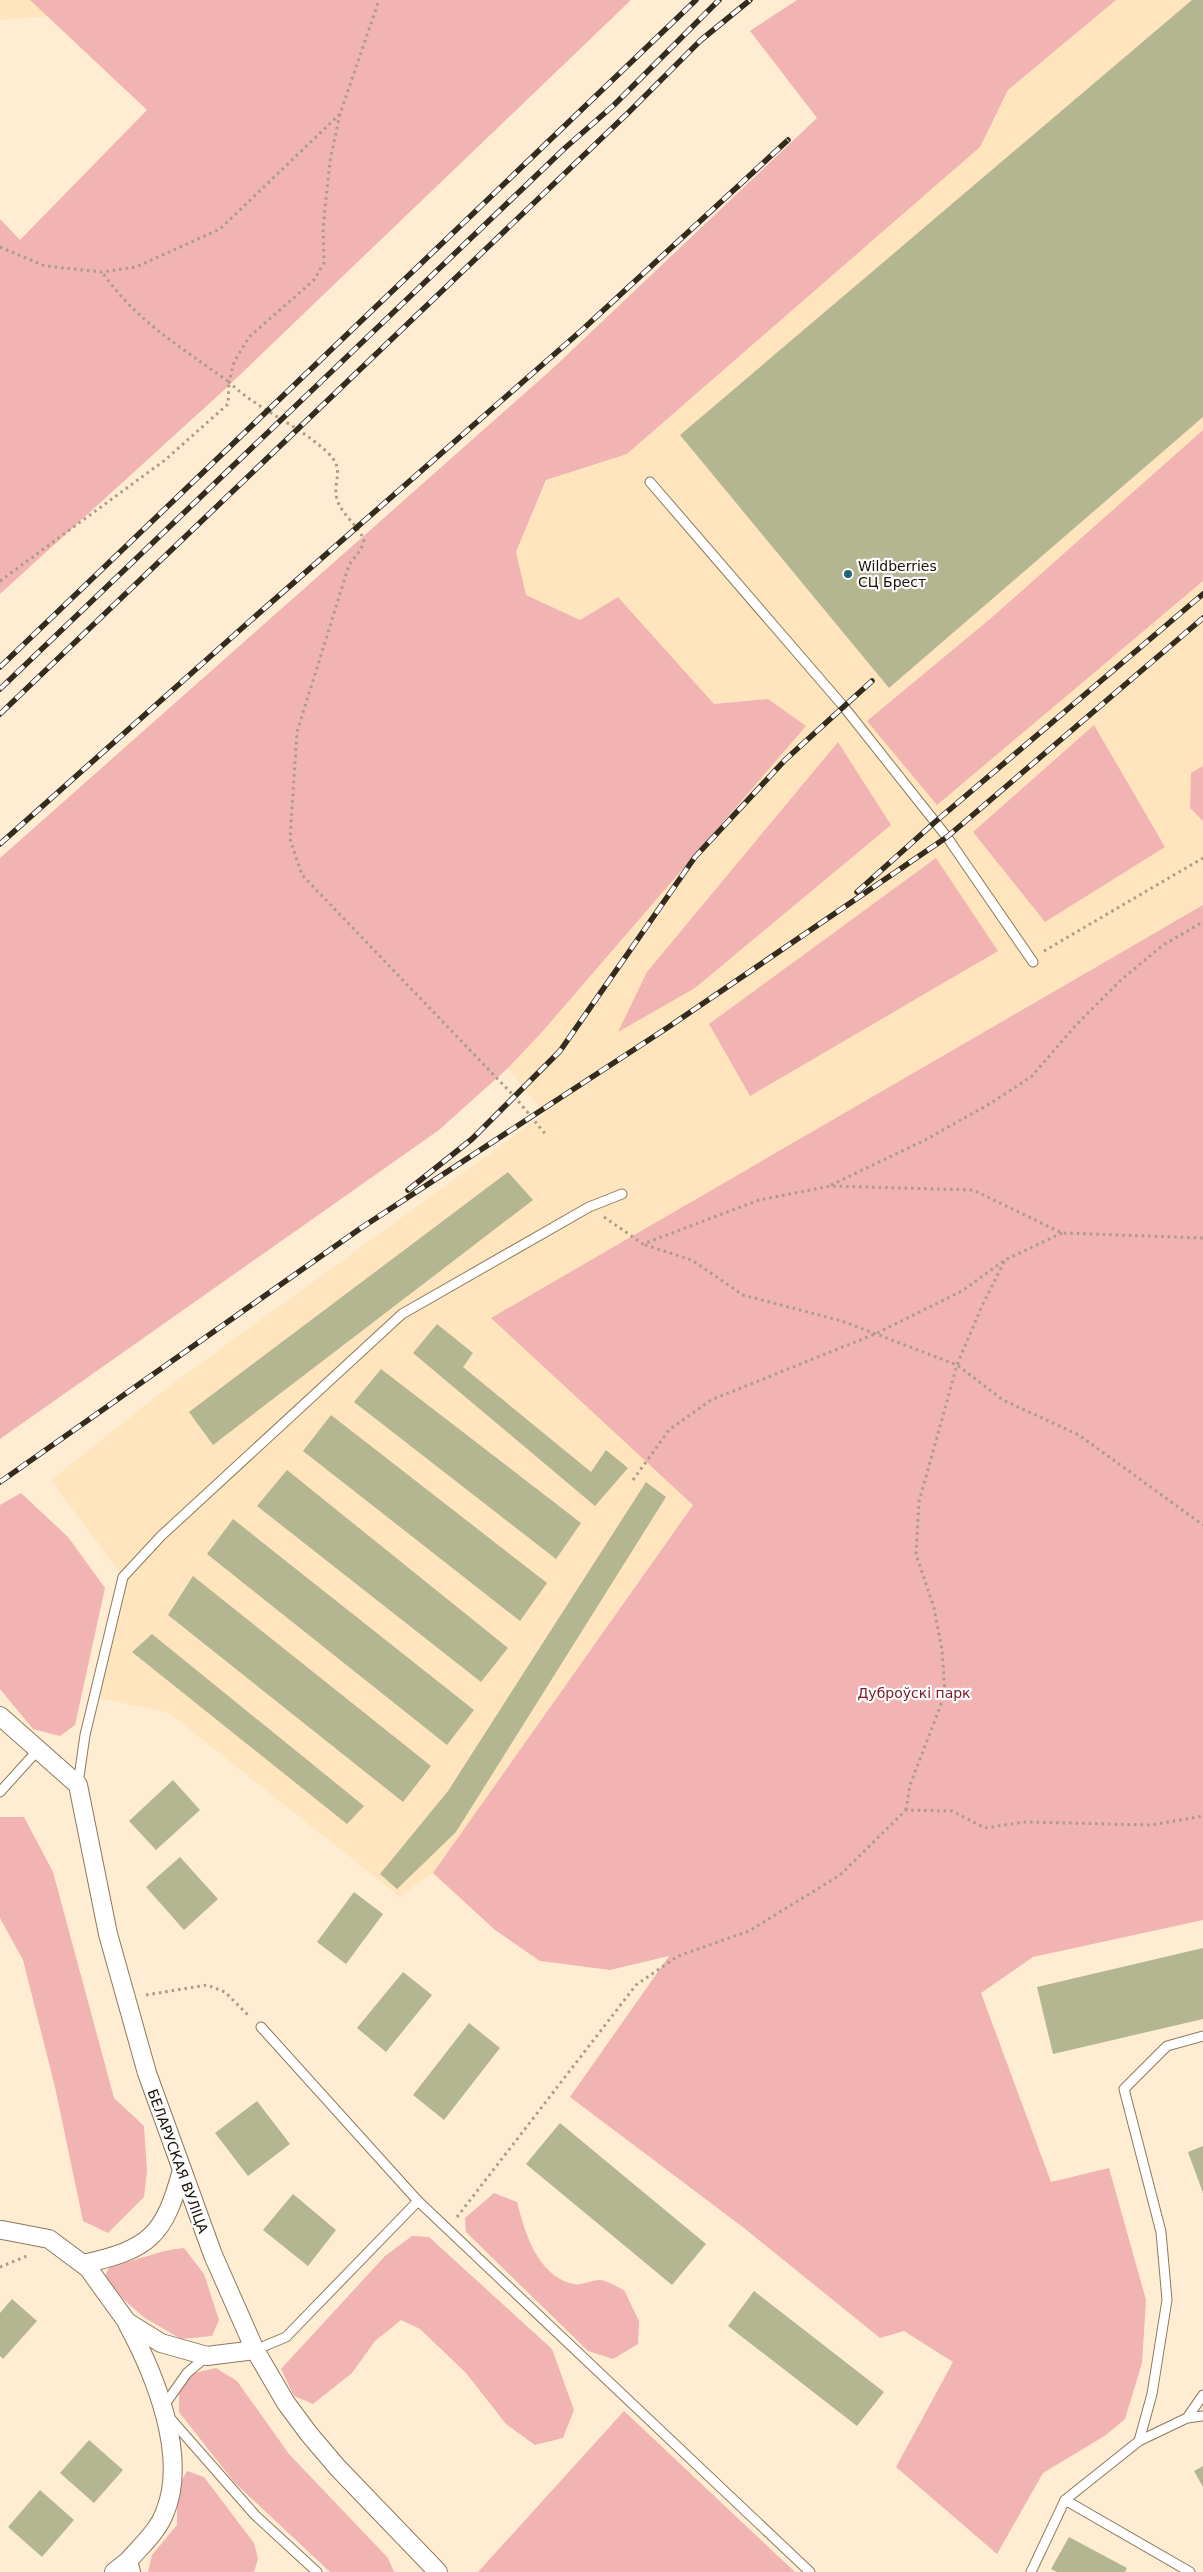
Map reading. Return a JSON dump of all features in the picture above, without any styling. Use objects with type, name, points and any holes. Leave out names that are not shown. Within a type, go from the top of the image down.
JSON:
[{"type":"street","points":[[0,1716],[37,1751],[78,1785]]},
{"type":"street","name":"БЕЛАРУСКАЯ ВУЛІЦА","points":[[78,1785],[108,1934],[147,2074],[212,2255],[255,2350],[286,2403],[309,2434],[337,2467],[438,2572]]},
{"type":"street","points":[[83,2264],[120,2255],[140,2246],[154,2235],[166,2217],[182,2170]]},
{"type":"street","points":[[1,2229],[48,2239],[83,2264],[127,2322],[146,2360],[162,2409],[173,2464],[169,2500],[156,2527],[129,2566],[114,2572]]},
{"type":"street","points":[[127,2322],[161,2343],[207,2356],[255,2350]]},
{"type":"lane","points":[[650,482],[844,707],[947,837],[1032,960]]},
{"type":"lane","points":[[78,1785],[85,1734],[123,1577],[168,1530],[402,1314],[589,1207],[622,1194]]},
{"type":"lane","points":[[0,1792],[37,1751]]},
{"type":"lane","points":[[261,2027],[418,2201],[810,2572]]},
{"type":"lane","points":[[1139,2441],[1152,2394],[1167,2300],[1161,2232],[1124,2089],[1168,2046],[1203,2036]]},
{"type":"lane","points":[[255,2350],[286,2337],[418,2201]]},
{"type":"lane","points":[[207,2356],[186,2372],[162,2409],[239,2498],[317,2572]]},
{"type":"lane","points":[[1187,2418],[1203,2395]]},
{"type":"lane","points":[[1031,2572],[1065,2500],[1139,2441],[1187,2418],[1203,2416]]},
{"type":"lane","points":[[1065,2500],[1190,2572]]},
{"type":"path","points":[[0,581],[165,460],[228,404],[229,382],[234,362],[250,337],[283,310],[314,280],[324,263],[323,228],[330,161],[340,114],[379,0]]},
{"type":"path","points":[[0,247],[45,266],[102,272],[136,267],[220,229],[340,114]]},
{"type":"path","points":[[102,272],[119,296],[165,338],[229,382],[246,398],[268,409],[329,454],[339,468],[336,497],[341,510],[358,527],[364,540],[362,549],[349,565],[297,732],[290,839],[302,875],[514,1096],[547,1136]]},
{"type":"path","points":[[1032,960],[1203,858]]},
{"type":"path","points":[[831,1186],[933,1135],[991,1103],[1031,1077],[1076,1025],[1120,980],[1163,945],[1203,922]]},
{"type":"path","points":[[643,1244],[759,1200],[831,1186],[973,1190],[1062,1233],[1203,1238]]},
{"type":"path","points":[[589,1207],[643,1244],[692,1260],[743,1295],[842,1321],[957,1365],[1003,1400],[1079,1435],[1203,1525]]},
{"type":"path","points":[[633,1480],[669,1430],[711,1400],[876,1334],[962,1291],[1005,1260],[1062,1233]]},
{"type":"path","points":[[448,2228],[636,1985],[678,1956],[749,1931],[840,1875],[906,1810],[910,1785],[945,1694],[942,1650],[934,1608],[916,1554],[919,1502],[957,1365],[982,1306],[1005,1260]]},
{"type":"path","points":[[906,1810],[952,1811],[985,1828],[1025,1822],[1151,1825],[1203,1816]]},
{"type":"path","points":[[126,1998],[207,1985],[225,1992],[261,2027]]},
{"type":"shaded area","points":[[0,0],[30,0],[50,16],[0,20]]},
{"type":"shaded area","points":[[1116,0],[1203,0],[1203,905],[492,1318],[693,1504],[433,1873],[400,1897],[169,1713],[94,1697],[123,1577],[51,1480],[168,1387],[544,1114],[508,1068],[542,1032],[805,726],[768,699],[714,704],[618,597],[580,620],[526,595],[516,552],[547,480],[627,454],[980,147],[1008,90]]},
{"type":"green space","points":[[30,0],[631,0],[223,391],[0,594],[0,219],[20,240],[147,110]]},
{"type":"green space","points":[[797,0],[1116,0],[1008,90],[980,147],[627,454],[546,480],[516,552],[526,595],[580,620],[618,597],[714,704],[768,699],[806,726],[542,1032],[508,1068],[439,1130],[0,1439],[0,858],[551,370],[817,118],[750,31]]},
{"type":"green space","points":[[1203,430],[1203,581],[937,805],[867,721],[990,619]]},
{"type":"green space","points":[[1094,725],[1165,847],[1045,922],[973,832]]},
{"type":"green space","points":[[838,742],[891,825],[695,988],[618,1032],[647,972]]},
{"type":"green space","points":[[1203,766],[1203,821],[1190,808],[1191,773]]},
{"type":"green space","points":[[936,858],[998,951],[750,1096],[709,1024]]},
{"type":"green space","name":"Дуброўскі парк","points":[[1203,905],[1203,1920],[1033,1957],[981,1993],[1051,2182],[1109,2168],[1146,2300],[1142,2363],[1125,2419],[1106,2435],[1043,2473],[997,2554],[896,2467],[953,2362],[904,2331],[880,2338],[744,2228],[570,2097],[669,1956],[610,1970],[540,1961],[495,1930],[433,1873],[693,1505],[491,1318]]},
{"type":"green space","points":[[21,1493],[68,1537],[105,1588],[75,1725],[60,1736],[33,1729],[0,1689],[0,1505]]},
{"type":"green space","points":[[0,1817],[24,1817],[53,1872],[114,2098],[144,2126],[147,2171],[144,2197],[108,2233],[83,2221],[55,2087],[23,1960],[0,1918]]},
{"type":"green space","points":[[494,2193],[517,2202],[524,2227],[534,2251],[550,2272],[573,2284],[602,2280],[624,2290],[639,2321],[638,2344],[613,2359],[588,2351],[466,2232],[465,2218]]},
{"type":"green space","points":[[412,2236],[429,2237],[552,2349],[574,2410],[563,2438],[535,2445],[506,2424],[466,2373],[420,2329],[401,2320],[375,2341],[352,2373],[313,2404],[294,2396],[281,2369],[385,2256]]},
{"type":"green space","points":[[184,2248],[204,2274],[219,2320],[212,2336],[181,2339],[145,2318],[123,2299],[105,2276],[110,2265]]},
{"type":"green space","points":[[216,2368],[237,2381],[289,2454],[388,2558],[394,2572],[330,2572],[234,2482],[179,2412],[179,2389],[194,2373]]},
{"type":"green space","points":[[624,2411],[795,2572],[478,2572]]},
{"type":"green space","points":[[187,2471],[204,2477],[254,2543],[258,2559],[254,2572],[148,2572],[152,2555],[177,2525],[177,2489]]},
{"type":"building","points":[[1192,0],[1203,0],[1203,417],[889,688],[680,435]]},
{"type":"building","points":[[508,1172],[533,1200],[213,1445],[189,1412]]},
{"type":"building","points":[[437,1324],[473,1353],[463,1367],[591,1472],[606,1450],[628,1468],[595,1506],[413,1353]]},
{"type":"building","points":[[381,1369],[581,1523],[556,1559],[354,1402]]},
{"type":"building","points":[[331,1415],[547,1583],[520,1621],[303,1451]]},
{"type":"building","points":[[287,1470],[508,1648],[481,1682],[257,1506]]},
{"type":"building","points":[[646,1482],[666,1497],[456,1832],[397,1889],[380,1874],[448,1791]]},
{"type":"building","points":[[233,1519],[474,1710],[447,1745],[207,1554]]},
{"type":"building","points":[[193,1576],[431,1766],[403,1802],[168,1615]]},
{"type":"building","points":[[152,1634],[364,1806],[347,1824],[132,1652]]},
{"type":"building","points":[[173,1780],[200,1810],[156,1850],[129,1821]]},
{"type":"building","points":[[180,1857],[218,1899],[184,1930],[146,1887]]},
{"type":"building","points":[[354,1892],[383,1914],[346,1964],[317,1942]]},
{"type":"building","points":[[1203,1948],[1203,2019],[1053,2054],[1037,1987]]},
{"type":"building","points":[[403,1972],[432,1995],[386,2052],[357,2028]]},
{"type":"building","points":[[469,2023],[500,2048],[444,2120],[413,2095]]},
{"type":"building","points":[[257,2101],[290,2144],[248,2176],[215,2133]]},
{"type":"building","points":[[560,2123],[706,2244],[672,2285],[526,2164]]},
{"type":"building","points":[[1203,2146],[1203,2193],[1188,2152]]},
{"type":"building","points":[[293,2194],[336,2230],[308,2266],[263,2230]]},
{"type":"building","points":[[754,2291],[884,2392],[857,2426],[728,2326]]},
{"type":"building","points":[[12,2299],[37,2321],[3,2359],[0,2356],[0,2313]]},
{"type":"building","points":[[89,2440],[123,2470],[94,2503],[60,2473]]},
{"type":"building","points":[[1203,2466],[1203,2487],[1194,2471]]},
{"type":"building","points":[[40,2490],[74,2520],[42,2557],[8,2527]]},
{"type":"building","points":[[1069,2537],[1127,2568],[1125,2572],[1057,2572],[1051,2569]]},
{"type":"railway","points":[[0,667],[696,0]]},
{"type":"railway","points":[[0,689],[565,148],[614,105],[719,0]]},
{"type":"railway","points":[[0,714],[629,112],[701,40],[750,0]]},
{"type":"railway","points":[[0,844],[250,621],[582,330],[788,140]]},
{"type":"railway","points":[[857,892],[935,822],[1203,594]]},
{"type":"railway","points":[[0,1482],[361,1228],[667,1028],[947,837],[1203,618]]},
{"type":"railway","points":[[408,1190],[472,1139],[560,1051],[695,857],[785,760],[872,681]]},
{"type":"place","name":"Wildberries СЦ Брест","points":[[848,574]]}]
